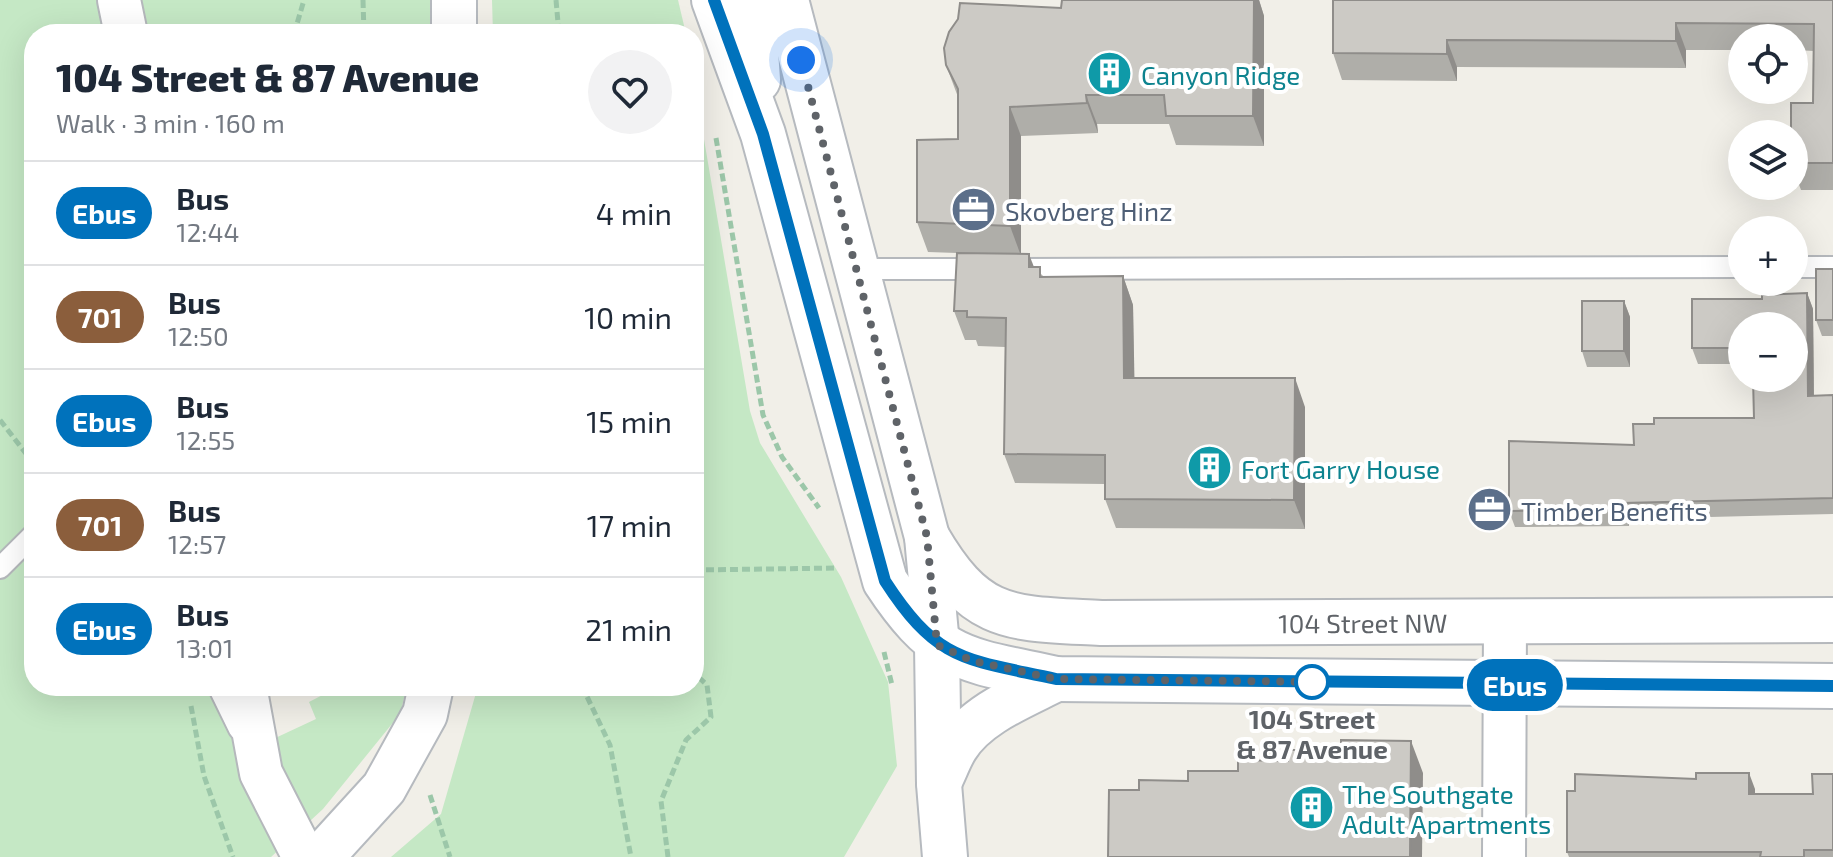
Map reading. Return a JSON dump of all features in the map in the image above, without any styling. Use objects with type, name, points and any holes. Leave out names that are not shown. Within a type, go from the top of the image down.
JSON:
[{"type":"main road","points":[[454,0],[454,24]]},
{"type":"main road","points":[[714,0],[763,134],[885,581],[911,620],[937,645],[973,661],[1056,679],[1833,686]]},
{"type":"main road","points":[[756,0],[754,23],[763,134]]},
{"type":"main road","points":[[786,0],[927,537],[937,645],[939,784],[945,857]]},
{"type":"main road","name":"104 Street NW","points":[[927,537],[944,567],[973,599],[1000,612],[1032,619],[1101,623],[1833,620]]},
{"type":"main road","points":[[939,784],[957,745],[977,725],[1001,707],[1056,679]]},
{"type":"main road","points":[[321,857],[384,788],[425,714],[429,696]]},
{"type":"street","points":[[119,0],[124,24]]},
{"type":"street","points":[[1504,857],[1505,621]]},
{"type":"street","points":[[247,696],[261,773],[304,857]]},
{"type":"lane","points":[[856,269],[1728,267]]},
{"type":"lane","points":[[1808,267],[1833,267]]},
{"type":"lane","points":[[0,568],[24,544]]},
{"type":"lane","points":[[223,696],[261,773]]},
{"type":"path","points":[[297,24],[304,0]]},
{"type":"path","points":[[363,0],[364,24]]},
{"type":"path","points":[[556,0],[558,24]]},
{"type":"path","points":[[716,135],[763,415],[782,457],[823,516]]},
{"type":"path","points":[[0,420],[24,451]]},
{"type":"path","points":[[704,570],[845,568],[840,556]]},
{"type":"path","points":[[881,644],[892,693]]},
{"type":"path","points":[[668,857],[661,801],[686,740],[711,717],[704,682]]},
{"type":"path","points":[[587,696],[610,745],[631,857]]},
{"type":"path","points":[[189,697],[204,776],[233,857]]},
{"type":"path","points":[[430,794],[450,857]]},
{"type":"green space","points":[[0,0],[438,0],[438,24],[24,24],[24,696],[247,696],[256,747],[316,719],[309,702],[321,696],[404,696],[400,714],[323,809],[271,857],[0,857]]},
{"type":"green space","points":[[492,0],[678,0],[684,24],[493,24]]},
{"type":"green space","points":[[704,139],[750,411],[760,443],[841,577],[888,682],[897,766],[844,857],[391,857],[441,814],[475,696],[704,696]]},
{"type":"building","points":[[1062,0],[1254,0],[1253,116],[1166,116],[1164,95],[1086,95],[1087,103],[1010,107],[1010,226],[917,222],[917,140],[958,139],[958,89],[946,65],[944,48],[949,32],[958,19],[960,3],[1061,8]]},
{"type":"building","points":[[1333,0],[1833,0],[1833,163],[1808,163],[1808,120],[1791,120],[1791,104],[1813,103],[1814,24],[1676,23],[1676,41],[1447,40],[1447,54],[1333,53]]},
{"type":"building","points":[[957,253],[1029,254],[1029,267],[1040,267],[1040,277],[1123,276],[1124,378],[1295,378],[1294,500],[1105,499],[1105,455],[1004,454],[1006,318],[967,317],[967,311],[954,311]]},
{"type":"building","points":[[1816,269],[1833,269],[1833,320],[1816,320]]},
{"type":"building","points":[[1762,296],[1807,296],[1807,312],[1728,312],[1728,348],[1692,348],[1692,299],[1762,299]]},
{"type":"building","points":[[1582,301],[1624,301],[1624,351],[1582,351]]},
{"type":"building","points":[[1753,392],[1833,395],[1833,498],[1623,503],[1623,510],[1509,511],[1509,441],[1634,445],[1633,424],[1654,424],[1654,418],[1754,418]]},
{"type":"building","name":"The Southgate Adult Apartments","points":[[1341,740],[1411,741],[1410,857],[1108,857],[1109,790],[1139,790],[1139,780],[1188,781],[1188,771],[1238,771],[1238,760],[1288,761],[1288,750],[1341,750]]},
{"type":"building","points":[[1696,773],[1749,773],[1749,794],[1813,794],[1812,774],[1833,774],[1833,850],[1804,850],[1804,857],[1760,857],[1761,852],[1567,852],[1567,791],[1575,791],[1575,774],[1696,779]]},
{"type":"bus line","name":"Ebus","points":[[714,0],[763,134],[885,581],[911,620],[937,645],[973,661],[1056,679],[1833,686]]},
{"type":"place","name":"Canyon Ridge","points":[[1110,74]]},
{"type":"place","name":"Skovberg Hinz","points":[[974,210]]},
{"type":"place","name":"Fort Garry House","points":[[1210,468]]},
{"type":"place","name":"Timber Benefits","points":[[1490,510]]},
{"type":"place","name":"104 Street & 87 Avenue","points":[[1312,682]]},
{"type":"place","name":"The Southgate Adult Apartments","points":[[1311,808]]},
{"type":"route","points":[[801,60],[927,537],[937,645],[973,661],[1056,679],[1325,682],[1312,682]]}]
